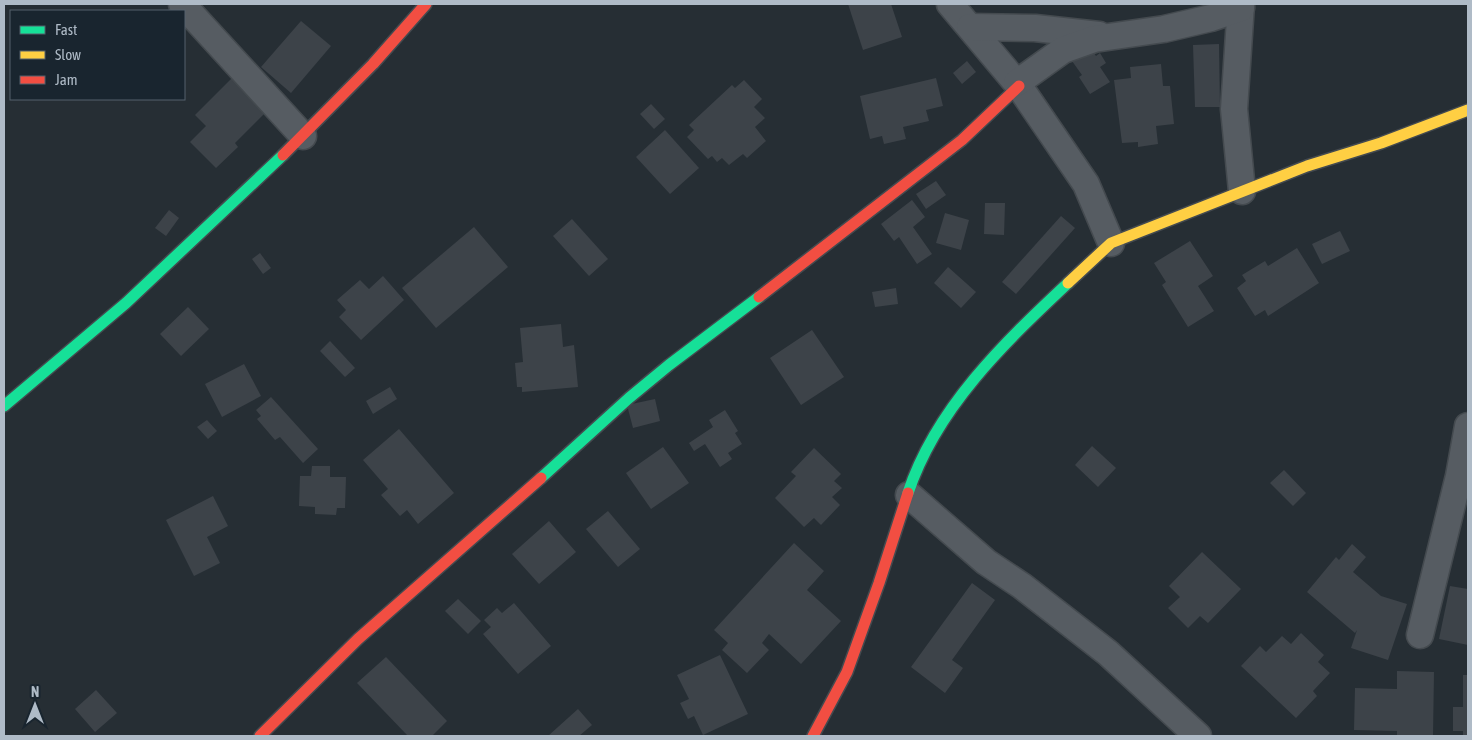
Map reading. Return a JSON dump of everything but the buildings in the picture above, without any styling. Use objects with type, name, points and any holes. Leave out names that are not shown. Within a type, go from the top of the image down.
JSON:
[{"type":"street","points":[[182,4],[303,136]]},
{"type":"street","points":[[4,406],[126,303],[303,136],[373,64],[426,4]]},
{"type":"street","points":[[950,4],[1018,85],[1086,184],[1111,243]]},
{"type":"street","points":[[260,736],[358,639],[510,506],[629,398],[669,365],[916,178],[962,140],[1018,85],[1063,50],[1094,39],[1164,29],[1211,18],[1241,6],[1234,109],[1242,191]]},
{"type":"street","points":[[970,27],[1035,28],[1109,36]]},
{"type":"street","points":[[812,736],[847,672],[880,583],[914,475],[948,413],[1004,344],[1111,243],[1307,166],[1381,143],[1468,110]]},
{"type":"street","points":[[1420,635],[1459,476],[1468,426]]},
{"type":"street","points":[[909,495],[986,562],[1022,586],[1108,653],[1198,736]]},
{"type":"traffic: fast","points":[[4,406],[126,303],[283,155]]},
{"type":"traffic: fast","points":[[908,493],[920,462],[954,405],[997,353],[1068,283]]},
{"type":"traffic: fast","points":[[541,478],[629,398],[669,365],[759,297]]},
{"type":"traffic: slow","points":[[1068,283],[1111,243],[1307,166],[1381,143],[1468,110]]},
{"type":"traffic: jam","points":[[283,155],[373,64],[426,4]]},
{"type":"traffic: jam","points":[[759,297],[962,140],[1019,86]]},
{"type":"traffic: jam","points":[[260,736],[358,639],[541,478]]},
{"type":"traffic: jam","points":[[813,736],[847,672],[879,583],[908,493]]}]
